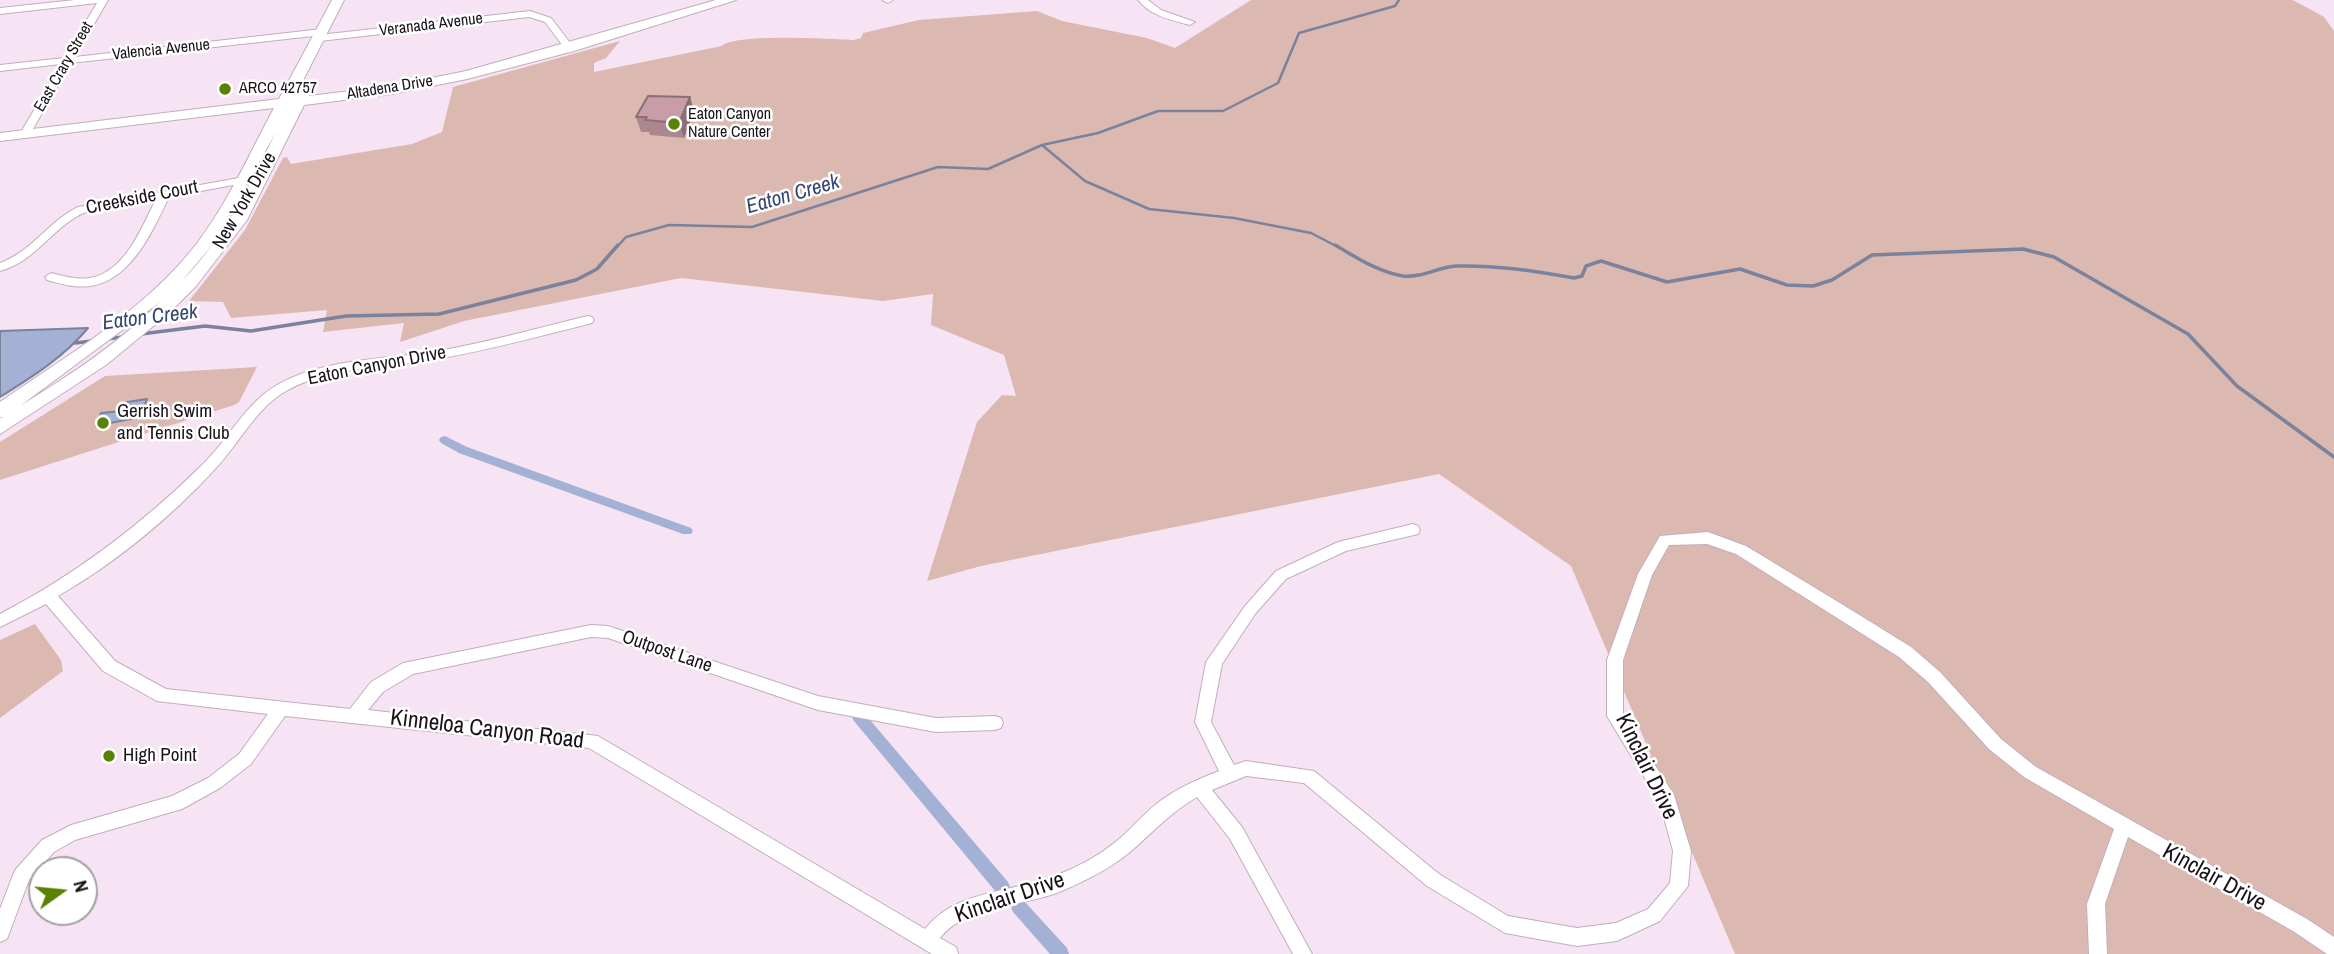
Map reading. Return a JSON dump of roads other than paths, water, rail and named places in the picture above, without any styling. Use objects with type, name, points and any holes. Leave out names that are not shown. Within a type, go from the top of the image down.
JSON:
[{"type":"main road","name":"New York Drive","points":[[0,426],[94,365],[157,316],[218,251],[252,178],[281,103],[312,54],[338,0]]},
{"type":"main road","name":"Altadena Drive","points":[[0,137],[430,83],[569,48],[730,0]]},
{"type":"main road","name":"New York Drive","points":[[0,411],[54,375],[166,289],[205,244],[252,178],[320,59],[312,54]]},
{"type":"street","points":[[0,11],[101,0]]},
{"type":"street","name":"East Crary Street","points":[[25,134],[101,0]]},
{"type":"street","points":[[1143,0],[1147,7],[1190,22]]},
{"type":"street","name":"Veranada Avenue","points":[[321,35],[530,15],[548,20],[569,48]]},
{"type":"street","name":"Valencia Avenue","points":[[0,68],[321,35]]},
{"type":"street","name":"Creekside Court","points":[[0,267],[28,255],[71,213],[252,178]]},
{"type":"street","points":[[51,278],[65,283],[92,282],[105,279],[121,268],[138,246],[165,193]]},
{"type":"street","name":"Eaton Canyon Drive","points":[[0,621],[49,597],[91,569],[150,523],[211,465],[252,413],[283,388],[341,370],[440,355],[588,320]]},
{"type":"street","points":[[1230,775],[1203,722],[1214,662],[1250,610],[1281,575],[1343,546],[1413,530]]},
{"type":"street","name":"Kinclair Drive","points":[[927,941],[940,924],[962,910],[1058,884],[1097,865],[1122,848],[1170,803],[1199,787],[1246,768],[1308,776],[1433,880],[1505,924],[1577,937],[1617,932],[1654,915],[1679,886],[1682,850],[1668,800],[1615,716],[1615,660],[1645,574],[1665,540],[1708,538],[1741,550],[1905,652],[1934,677],[1995,744],[2030,772],[2300,925],[2334,948]]},
{"type":"street","name":"Kinneloa Canyon Road","points":[[49,597],[109,666],[163,696],[592,741],[949,954]]},
{"type":"street","name":"Outpost Lane","points":[[355,715],[377,687],[409,668],[591,631],[608,632],[818,703],[936,724],[995,723]]},
{"type":"street","points":[[0,933],[22,874],[48,846],[71,833],[176,803],[214,783],[245,759],[282,707]]},
{"type":"street","points":[[1199,787],[1236,833],[1303,954]]},
{"type":"street","points":[[2098,954],[2095,904],[2123,827]]},
{"type":"water","points":[[88,328],[58,357],[0,397],[0,331]]},
{"type":"water","points":[[147,399],[140,417],[96,426],[101,413],[123,411],[127,402]]},
{"type":"waterway","name":"Eaton Creek","points":[[1042,145],[1098,133],[1158,111],[1223,111],[1278,83],[1299,33],[1395,6],[1399,0]]},
{"type":"waterway","name":"Eaton Creek","points":[[617,247],[626,237],[669,225],[752,227],[938,167],[988,169],[1042,145]]},
{"type":"waterway","points":[[1042,145],[1085,181],[1149,209],[1234,218],[1311,233],[1338,247]]},
{"type":"waterway","name":"Eaton Creek","points":[[141,334],[205,326],[251,331],[346,316],[439,314],[576,280],[597,269],[618,245]]},
{"type":"waterway","points":[[1335,245],[1376,268],[1403,276],[1449,267],[1471,266],[1515,269],[1574,278],[1582,276],[1586,266],[1601,261],[1667,282],[1740,269],[1787,285],[1813,286],[1832,280],[1872,255],[2023,249],[2054,257],[2188,334],[2237,386],[2334,457]]},
{"type":"waterway","name":"Eaton Creek","points":[[106,339],[123,337]]},
{"type":"waterway","name":"Eaton Creek","points":[[75,343],[92,341]]},
{"type":"waterway","points":[[445,440],[463,450],[687,531]]},
{"type":"waterway","points":[[859,717],[1002,887]]},
{"type":"waterway","points":[[1019,907],[1061,954]]},
{"type":"place","name":"ARCO 42757","points":[[225,89]]},
{"type":"place","name":"Eaton Canyon Nature Center","points":[[674,124]]},
{"type":"place","name":"Gerrish Swim and Tennis Club","points":[[103,423]]},
{"type":"place","name":"High Point","points":[[109,756]]}]
